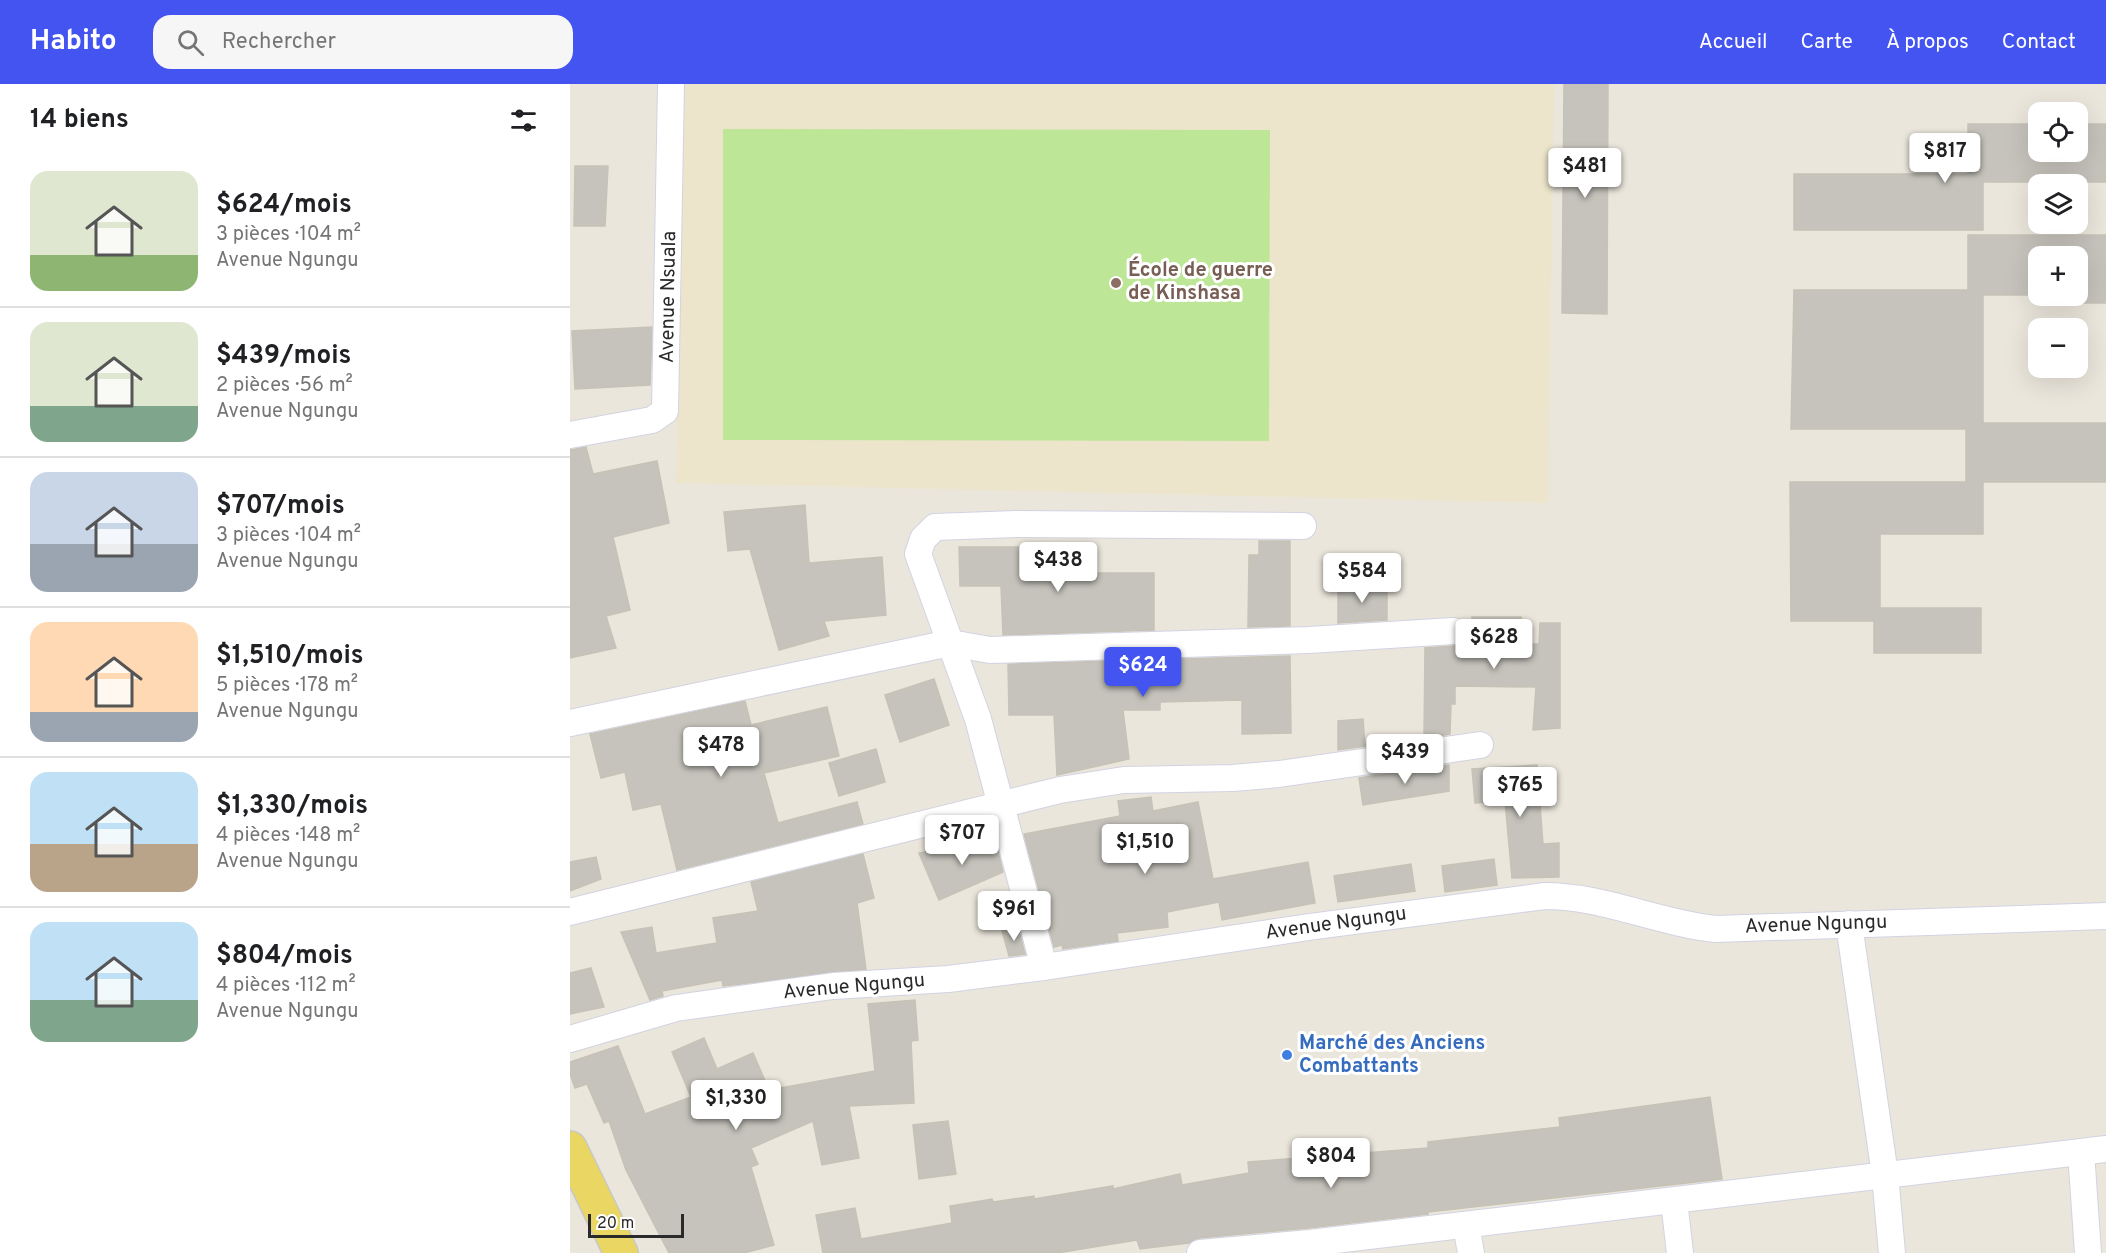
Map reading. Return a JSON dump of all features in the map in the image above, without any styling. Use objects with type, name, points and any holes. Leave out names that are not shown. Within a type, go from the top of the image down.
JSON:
[{"type":"main road","points":[[570,1148],[621,1253]]},
{"type":"street","name":"Avenue Nsuala","points":[[570,435],[652,420],[665,411],[671,84]]},
{"type":"street","points":[[1044,967],[978,719],[918,554],[923,539],[935,527],[1016,524],[1303,526]]},
{"type":"street","points":[[570,723],[950,643],[990,650],[1309,640],[1453,631]]},
{"type":"street","points":[[570,912],[1060,790],[1124,780],[1233,778],[1280,774],[1480,745]]},
{"type":"street","name":"Avenue Ngungu","points":[[570,1039],[676,1008],[833,986],[948,979],[1044,967],[1309,927],[1545,896],[1566,896],[1677,923],[1716,929],[2106,916]]},
{"type":"street","points":[[1849,924],[1886,1175],[1892,1253]]},
{"type":"street","points":[[1200,1253],[1310,1244],[2106,1149]]},
{"type":"street","points":[[2081,1152],[2088,1253]]},
{"type":"street","points":[[1674,1201],[1680,1253]]},
{"type":"street","points":[[1466,1225],[1471,1253]]},
{"type":"shaded area","name":"École de guerre de Kinshasa","points":[[684,84],[1554,84],[1548,503],[676,483]]},
{"type":"green space","points":[[723,129],[1270,130],[1269,441],[723,440]]},
{"type":"building","points":[[1564,84],[1608,84],[1607,314],[1562,313]]},
{"type":"building","points":[[1968,124],[2028,124],[2028,162],[2088,162],[2088,124],[2106,124],[2106,182],[2088,182],[2088,174],[2028,174],[2028,182],[1983,182],[1983,230],[1794,230],[1794,174],[1968,174]]},
{"type":"building","points":[[575,166],[608,166],[605,226],[574,226]]},
{"type":"building","points":[[1968,235],[2106,235],[2106,303],[2088,303],[2088,246],[2028,246],[2028,295],[1983,295],[1983,423],[2106,423],[2106,482],[1983,482],[1983,534],[1880,534],[1880,608],[1981,608],[1981,653],[1874,653],[1874,621],[1791,621],[1790,482],[1966,482],[1966,429],[1791,429],[1794,290],[1968,290]]},
{"type":"building","points":[[652,327],[650,385],[575,389],[572,331]]},
{"type":"building","points":[[586,447],[593,474],[657,461],[669,523],[613,537],[630,610],[606,616],[616,648],[570,658],[570,450]]},
{"type":"building","points":[[805,505],[809,563],[882,557],[886,615],[824,621],[829,636],[779,650],[750,549],[728,551],[724,512]]},
{"type":"building","points":[[1259,541],[1290,541],[1290,626],[1248,627],[1249,555],[1259,555]]},
{"type":"building","points":[[959,547],[1047,547],[1047,573],[1154,573],[1154,630],[1003,635],[1001,586],[960,586]]},
{"type":"building","points":[[1338,586],[1387,586],[1387,620],[1338,623]]},
{"type":"building","points":[[1472,617],[1521,617],[1521,644],[1539,644],[1540,623],[1560,623],[1560,728],[1533,730],[1536,687],[1455,686],[1455,704],[1451,704],[1450,734],[1424,738],[1425,648],[1454,646],[1464,640],[1472,640]]},
{"type":"building","points":[[1290,656],[1291,733],[1242,734],[1242,700],[1160,702],[1160,710],[1123,710],[1129,759],[1057,775],[1054,715],[1009,715],[1008,664]]},
{"type":"building","points":[[934,679],[949,725],[900,742],[885,695]]},
{"type":"building","points":[[745,701],[751,725],[827,707],[839,756],[764,773],[778,823],[857,802],[863,824],[677,870],[661,804],[633,810],[625,772],[601,778],[590,734]]},
{"type":"building","points":[[1363,719],[1365,746],[1338,750],[1338,721]]},
{"type":"building","points":[[876,749],[885,782],[839,796],[829,763]]},
{"type":"building","points":[[1449,765],[1449,791],[1363,805],[1359,778]]},
{"type":"building","points":[[1537,765],[1543,844],[1559,843],[1559,877],[1512,878],[1505,801],[1475,803],[1472,769]]},
{"type":"building","points":[[1151,797],[1153,811],[1198,802],[1213,879],[1308,862],[1315,903],[1222,920],[1219,902],[1167,912],[1168,927],[1117,933],[1118,941],[1063,949],[1062,945],[1054,947],[1024,834],[1120,816],[1118,801]]},
{"type":"building","points":[[995,839],[1003,872],[939,900],[919,853]]},
{"type":"building","points":[[863,854],[874,898],[857,903],[866,969],[723,986],[722,980],[662,991],[663,996],[650,1000],[621,932],[652,927],[656,953],[717,943],[713,918],[758,911],[751,882]]},
{"type":"building","points":[[596,857],[601,879],[570,891],[570,862]]},
{"type":"building","points":[[1494,859],[1497,885],[1445,892],[1442,866]]},
{"type":"building","points":[[1411,864],[1415,891],[1338,902],[1334,876]]},
{"type":"building","points":[[1018,927],[1025,954],[1009,956],[1002,931]]},
{"type":"building","points":[[591,968],[604,1007],[570,1014],[570,973]]},
{"type":"building","points":[[915,1000],[918,1040],[911,1041],[914,1103],[849,1106],[859,1158],[822,1165],[813,1121],[751,1148],[758,1164],[751,1167],[774,1245],[744,1253],[669,1253],[626,1170],[609,1121],[604,1123],[587,1084],[575,1088],[570,1074],[570,1062],[618,1046],[645,1114],[691,1097],[672,1052],[704,1038],[717,1069],[753,1053],[769,1090],[875,1071],[868,1004]]},
{"type":"building","points":[[1710,1097],[1722,1179],[1308,1228],[1199,1238],[1189,1243],[1140,1249],[1137,1240],[1057,1253],[823,1253],[816,1215],[855,1208],[861,1239],[952,1223],[950,1206],[992,1199],[993,1202],[1034,1196],[1034,1199],[1113,1186],[1113,1189],[1180,1174],[1182,1185],[1249,1173],[1248,1162],[1428,1148],[1428,1142],[1560,1127],[1559,1118]]},
{"type":"building","points":[[948,1121],[956,1174],[919,1179],[913,1125]]},
{"type":"place","name":"École de guerre de Kinshasa","points":[[1116,283]]},
{"type":"place","name":"Marché des Anciens Combattants","points":[[1287,1055]]}]
